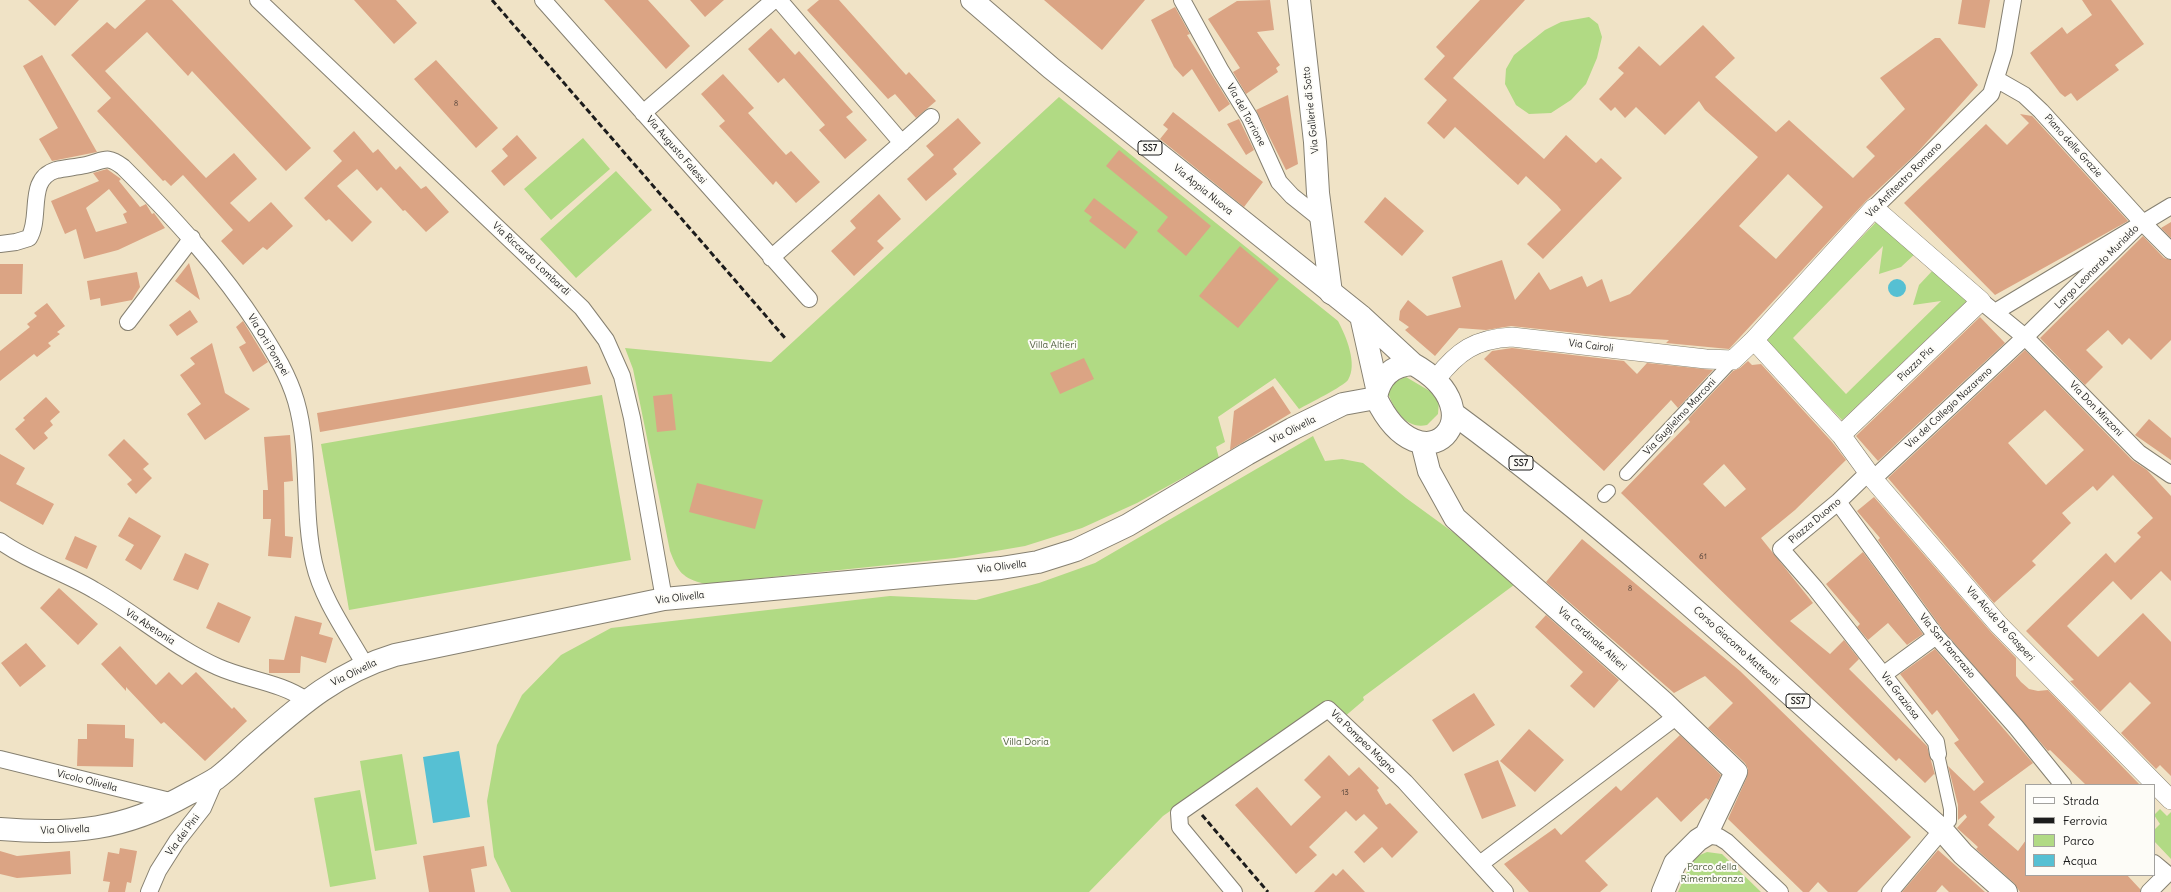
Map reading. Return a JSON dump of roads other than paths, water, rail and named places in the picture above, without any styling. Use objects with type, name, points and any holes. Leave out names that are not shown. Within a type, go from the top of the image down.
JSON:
[{"type":"main road","name":"Via Appia Nuova","points":[[972,0],[1050,68],[1361,316],[1413,364]]},
{"type":"main road","name":"Via Gallerie di Sotto","points":[[1299,0],[1331,293]]},
{"type":"main road","points":[[1361,316],[1376,393],[1383,414],[1397,430],[1408,439],[1422,443],[1439,441],[1452,424],[1454,414],[1447,394],[1436,379],[1413,364],[1402,366],[1388,372],[1376,393]]},
{"type":"main road","name":"Via Olivella","points":[[0,829],[51,832],[102,828],[136,818],[174,802],[216,778],[306,700],[330,684],[365,665],[403,654],[664,599],[994,568],[1038,562],[1076,550],[1128,525],[1246,454],[1343,404],[1376,393]]},
{"type":"main road","name":"Corso Giacomo Matteotti","points":[[1454,414],[1520,463],[1633,554],[1946,825],[1963,854],[1996,889]]},
{"type":"main road","name":"Via Cardinale Altieri","points":[[1422,443],[1429,471],[1455,518],[1677,716],[1736,772],[1706,835]]},
{"type":"main road","points":[[1663,892],[1675,863],[1698,840],[1706,835]]},
{"type":"street","name":"Via Riccardo Lombardi","points":[[258,0],[582,308],[606,340],[618,365],[628,400],[664,599]]},
{"type":"street","name":"Via Augusto Falessi","points":[[543,0],[809,299]]},
{"type":"street","points":[[643,112],[774,0]]},
{"type":"street","points":[[779,0],[902,143]]},
{"type":"street","name":"Via del Torrione","points":[[1182,0],[1221,71],[1250,118],[1279,182],[1292,196],[1322,220]]},
{"type":"street","name":"Via Anfiteatro Romano","points":[[1754,340],[1874,208],[1990,94],[2004,52],[2013,0]]},
{"type":"street","name":"Piano delle Grazie","points":[[1996,79],[2024,95],[2041,111],[2142,222],[2171,251]]},
{"type":"street","points":[[771,258],[931,117]]},
{"type":"street","name":"Via Orti Pompei","points":[[0,244],[30,238],[34,226],[38,185],[45,176],[55,170],[90,164],[103,159],[112,160],[123,167],[192,238],[243,303],[285,372],[299,413],[314,563],[324,592],[365,665]]},
{"type":"street","points":[[2142,222],[2171,206]]},
{"type":"street","points":[[1874,208],[1988,307],[2026,337]]},
{"type":"street","name":"Largo Leonardo Murialdo","points":[[1988,307],[2142,222]]},
{"type":"street","name":"Largo Leonardo Murialdo","points":[[2026,337],[2142,222]]},
{"type":"street","points":[[128,322],[192,238]]},
{"type":"street","name":"Piazza Pia","points":[[1841,435],[1988,307]]},
{"type":"street","name":"Via Cairoli","points":[[1436,379],[1449,362],[1467,347],[1495,338],[1512,337],[1706,359],[1733,360]]},
{"type":"street","name":"Via Don Minzoni","points":[[2026,337],[2140,453],[2171,475]]},
{"type":"street","name":"Via del Collegio Nazareno","points":[[1870,476],[2026,337]]},
{"type":"street","points":[[1733,360],[1754,340],[1841,435]]},
{"type":"street","name":"Via Guglielmo Marconi","points":[[1626,474],[1733,360]]},
{"type":"street","name":"Via Alcide De Gasperi","points":[[1841,435],[1870,476],[2022,650],[2154,784]]},
{"type":"street","name":"Piazza Duomo","points":[[1815,588],[1781,549],[1870,476]]},
{"type":"street","name":"Via San Pancrazio","points":[[1838,502],[1936,636],[2016,727],[2062,784]]},
{"type":"street","name":"Via Abetonia","points":[[0,541],[27,558],[94,590],[162,636],[205,660],[231,672],[284,688],[306,700]]},
{"type":"street","name":"Via Graziosa","points":[[1815,588],[1936,742],[1950,809],[1946,825]]},
{"type":"street","points":[[1884,675],[1936,636]]},
{"type":"street","name":"Via Pompeo Magno","points":[[1234,892],[1180,827],[1178,821],[1179,813],[1328,709],[1405,782],[1505,892]]},
{"type":"street","points":[[1480,864],[1677,716]]},
{"type":"street","name":"Vicolo Olivella","points":[[0,759],[174,802]]},
{"type":"street","name":"Via dei Pini","points":[[149,892],[158,871],[173,847],[203,808],[216,778]]},
{"type":"street","name":"Via Alcide De Gasperi","points":[[2155,785],[2171,800]]},
{"type":"street","points":[[1890,892],[1946,825]]},
{"type":"street","points":[[1706,835],[1719,837],[1727,842],[1780,892]]},
{"type":"street","points":[[2149,892],[2167,874],[2155,864]]},
{"type":"water","points":[[1897,279],[1903,282],[1906,288],[1903,294],[1897,297],[1891,294],[1888,288],[1891,282]]},
{"type":"water","points":[[459,751],[470,817],[433,823],[423,757]]},
{"type":"railway","points":[[492,0],[785,338]]},
{"type":"railway","points":[[1202,815],[1268,892]]},
{"type":"park label","name":"Villa Altieri","points":[[1053,345]]},
{"type":"park label","name":"Villa Doria","points":[[1026,742]]},
{"type":"park label","name":"Parco della Rimembranza","points":[[1712,872]]}]
